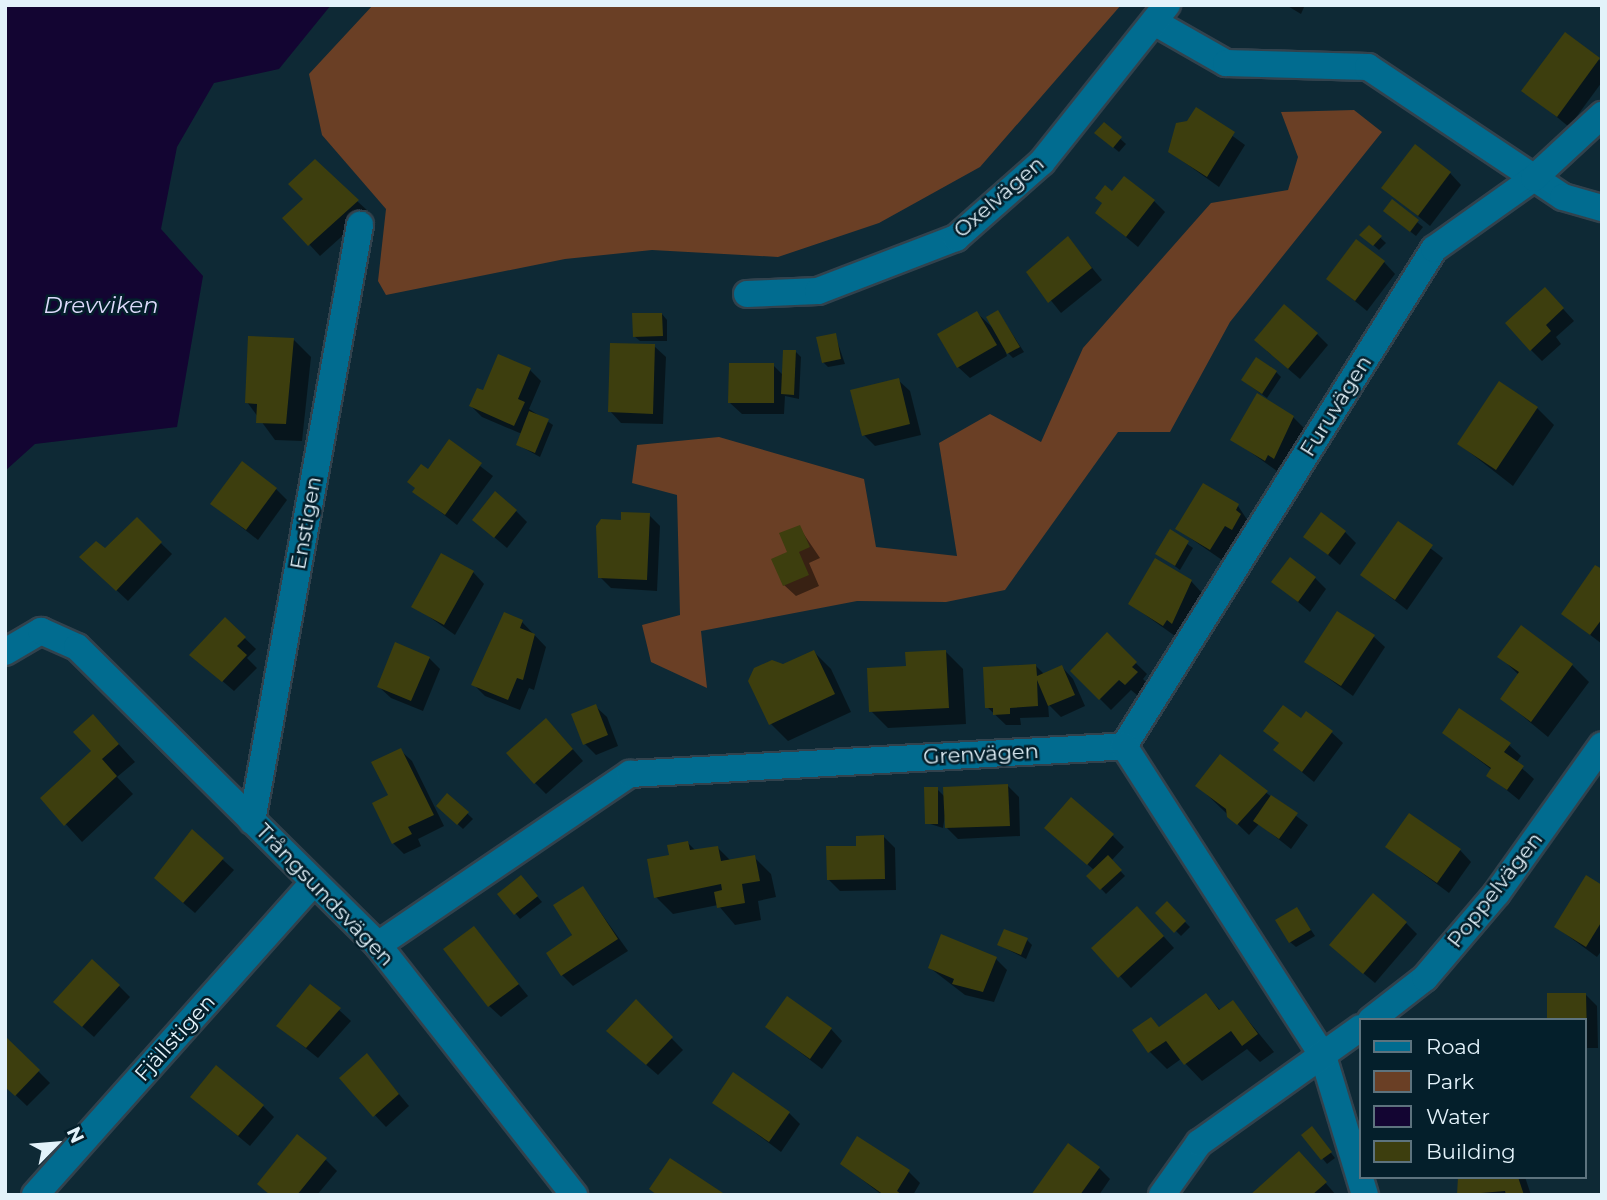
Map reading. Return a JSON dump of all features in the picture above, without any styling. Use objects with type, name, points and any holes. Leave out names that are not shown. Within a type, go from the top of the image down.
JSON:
[{"type":"street","name":"Oxelvägen","points":[[747,294],[818,291],[956,238],[1042,162],[1160,13],[1226,63],[1368,67],[1563,197],[1602,208]]},
{"type":"street","name":"Furuvägen","points":[[1124,746],[1433,249],[1534,177],[1602,115]]},
{"type":"street","name":"Enstigen","points":[[252,821],[360,225]]},
{"type":"street","name":"Trångsundsvägen","points":[[5,652],[41,631],[76,647],[378,944],[574,1195]]},
{"type":"street","name":"Poppelvägen","points":[[1374,1018],[1425,978],[1497,893],[1602,745]]},
{"type":"street","name":"Grenvägen","points":[[378,944],[630,774],[1124,746]]},
{"type":"street","points":[[1124,746],[1323,1056],[1358,1172]]},
{"type":"street","name":"Fjällstigen","points":[[35,1195],[314,882]]},
{"type":"street","points":[[1162,1195],[1199,1143],[1358,1030]]},
{"type":"green space","points":[[373,5],[1121,5],[980,167],[879,223],[778,257],[652,250],[565,259],[386,295],[378,281],[386,209],[322,135],[309,74]]},
{"type":"green space","points":[[1354,110],[1382,132],[1230,322],[1170,432],[1118,432],[1005,590],[946,602],[857,601],[701,631],[707,688],[651,662],[642,625],[680,615],[677,495],[632,483],[637,445],[719,437],[864,479],[876,547],[957,556],[939,443],[990,414],[1041,442],[1083,348],[1211,203],[1288,190],[1298,157],[1281,112]]},
{"type":"water","name":"Drevviken","points":[[5,5],[331,5],[279,69],[214,83],[177,147],[161,229],[203,276],[177,427],[35,444],[5,471]]},
{"type":"building","points":[[1565,32],[1600,58],[1557,117],[1521,91]]},
{"type":"building","points":[[1196,107],[1235,132],[1207,177],[1168,152],[1176,123],[1187,121]]},
{"type":"building","points":[[1104,122],[1122,137],[1113,148],[1094,133]]},
{"type":"building","points":[[1415,144],[1451,172],[1418,216],[1381,188]]},
{"type":"building","points":[[315,159],[359,200],[308,246],[282,218],[303,199],[288,184]]},
{"type":"building","points":[[1124,176],[1155,200],[1126,237],[1095,213],[1102,203],[1095,198],[1105,185],[1112,191]]},
{"type":"building","points":[[1392,199],[1419,220],[1410,232],[1383,211]]},
{"type":"building","points":[[1369,225],[1382,236],[1373,246],[1359,235]]},
{"type":"building","points":[[1068,236],[1092,268],[1048,303],[1026,272]]},
{"type":"building","points":[[1356,239],[1385,261],[1355,301],[1326,279]]},
{"type":"building","points":[[1545,287],[1564,308],[1546,325],[1551,331],[1530,351],[1505,323]]},
{"type":"building","points":[[1284,304],[1318,333],[1288,369],[1254,340]]},
{"type":"building","points":[[998,310],[1020,347],[1007,354],[986,317]]},
{"type":"building","points":[[977,311],[997,345],[957,368],[937,334]]},
{"type":"building","points":[[632,313],[662,313],[663,336],[633,337]]},
{"type":"building","points":[[836,333],[841,359],[822,363],[816,337]]},
{"type":"building","points":[[248,336],[294,338],[286,424],[256,423],[257,404],[245,403]]},
{"type":"building","points":[[610,343],[655,344],[653,414],[608,412]]},
{"type":"building","points":[[783,350],[796,350],[794,395],[781,394]]},
{"type":"building","points":[[498,354],[531,368],[518,399],[525,402],[514,426],[469,406],[477,388],[483,390]]},
{"type":"building","points":[[1256,357],[1277,371],[1262,394],[1241,380]]},
{"type":"building","points":[[729,363],[774,363],[774,403],[728,403]]},
{"type":"building","points":[[899,378],[910,424],[862,436],[850,390]]},
{"type":"building","points":[[1499,381],[1538,407],[1496,470],[1457,444]]},
{"type":"building","points":[[1257,393],[1294,416],[1274,459],[1268,455],[1265,461],[1230,440]]},
{"type":"building","points":[[529,411],[549,419],[535,453],[516,445]]},
{"type":"building","points":[[449,439],[482,463],[445,515],[412,492],[415,488],[407,482],[421,464],[428,469]]},
{"type":"building","points":[[242,461],[277,488],[246,530],[210,504]]},
{"type":"building","points":[[1203,483],[1239,504],[1236,510],[1241,514],[1232,530],[1225,526],[1210,550],[1175,529]]},
{"type":"building","points":[[495,491],[517,510],[494,538],[472,520]]},
{"type":"building","points":[[621,512],[650,513],[647,580],[598,578],[596,526],[601,519],[621,520]]},
{"type":"building","points":[[1321,512],[1346,531],[1328,555],[1303,537]]},
{"type":"building","points":[[137,517],[162,542],[116,591],[79,557],[96,541],[105,548]]},
{"type":"building","points":[[1398,521],[1433,545],[1395,600],[1360,575]]},
{"type":"building","points":[[800,525],[810,547],[799,552],[809,575],[783,586],[771,559],[787,552],[779,533]]},
{"type":"building","points":[[1170,529],[1189,541],[1175,566],[1155,554]]},
{"type":"building","points":[[441,553],[474,571],[444,625],[411,607]]},
{"type":"building","points":[[1290,557],[1316,577],[1298,602],[1271,582]]},
{"type":"building","points":[[1155,558],[1192,580],[1172,624],[1167,620],[1163,626],[1128,604]]},
{"type":"building","points":[[1595,565],[1602,569],[1602,619],[1590,635],[1561,614]]},
{"type":"building","points":[[1337,611],[1375,635],[1341,686],[1304,662]]},
{"type":"building","points":[[504,612],[523,620],[520,628],[535,634],[523,680],[517,678],[508,700],[471,685]]},
{"type":"building","points":[[225,617],[246,637],[237,646],[247,655],[222,682],[189,655]]},
{"type":"building","points":[[1521,625],[1573,664],[1531,722],[1500,699],[1519,672],[1497,657]]},
{"type":"building","points":[[1107,632],[1137,662],[1132,667],[1138,672],[1125,685],[1119,680],[1099,700],[1070,671]]},
{"type":"building","points":[[395,642],[430,657],[411,701],[377,687]]},
{"type":"building","points":[[814,650],[835,694],[769,725],[748,681],[754,668],[772,660],[783,664]]},
{"type":"building","points":[[946,650],[949,708],[869,712],[867,668],[906,666],[905,652]]},
{"type":"building","points":[[1036,664],[1037,676],[1062,665],[1075,695],[1048,706],[1037,680],[1038,706],[1010,708],[1010,714],[993,715],[993,708],[985,708],[983,667]]},
{"type":"building","points":[[596,704],[608,735],[583,745],[571,714]]},
{"type":"building","points":[[1283,705],[1301,718],[1306,711],[1333,731],[1302,772],[1273,750],[1279,743],[1263,731]]},
{"type":"building","points":[[1459,708],[1511,743],[1504,752],[1524,766],[1507,790],[1486,776],[1491,768],[1442,733]]},
{"type":"building","points":[[93,714],[119,744],[102,759],[117,776],[64,826],[40,798],[91,751],[73,732]]},
{"type":"building","points":[[546,718],[573,749],[534,784],[506,753]]},
{"type":"building","points":[[401,748],[434,815],[408,827],[412,834],[392,844],[372,803],[388,795],[371,762]]},
{"type":"building","points":[[1220,754],[1268,791],[1237,825],[1227,817],[1226,809],[1195,786]]},
{"type":"building","points":[[1008,784],[1010,826],[945,828],[943,787]]},
{"type":"building","points":[[924,787],[938,787],[938,824],[925,824]]},
{"type":"building","points":[[447,793],[469,812],[457,825],[436,806]]},
{"type":"building","points":[[1271,795],[1298,813],[1279,839],[1253,821]]},
{"type":"building","points":[[1071,797],[1114,834],[1087,865],[1044,828]]},
{"type":"building","points":[[1409,813],[1461,849],[1437,883],[1385,847]]},
{"type":"building","points":[[192,829],[224,858],[183,903],[154,878]]},
{"type":"building","points":[[884,835],[885,879],[827,880],[826,846],[856,846],[856,836]]},
{"type":"building","points":[[688,841],[690,850],[718,846],[721,861],[755,855],[760,881],[742,884],[745,903],[717,908],[714,892],[722,890],[721,884],[654,898],[647,859],[669,855],[667,845]]},
{"type":"building","points":[[1108,855],[1122,870],[1100,890],[1086,876]]},
{"type":"building","points":[[521,875],[538,896],[514,915],[497,894]]},
{"type":"building","points":[[1586,875],[1602,885],[1602,921],[1586,947],[1554,927]]},
{"type":"building","points":[[583,886],[618,939],[561,976],[546,953],[572,935],[553,905]]},
{"type":"building","points":[[1373,893],[1407,922],[1363,974],[1329,945]]},
{"type":"building","points":[[1167,901],[1186,921],[1174,933],[1155,913]]},
{"type":"building","points":[[1137,906],[1164,936],[1118,978],[1091,948]]},
{"type":"building","points":[[1297,907],[1311,930],[1289,943],[1275,920]]},
{"type":"building","points":[[474,926],[519,984],[488,1007],[443,949]]},
{"type":"building","points":[[1004,929],[1028,938],[1021,955],[997,945]]},
{"type":"building","points":[[941,934],[997,957],[983,992],[952,984],[954,979],[928,968]]},
{"type":"building","points":[[92,959],[120,985],[82,1027],[53,1002]]},
{"type":"building","points":[[310,984],[341,1008],[306,1048],[276,1026]]},
{"type":"building","points":[[1206,993],[1219,1010],[1233,1000],[1258,1034],[1242,1046],[1231,1031],[1184,1065],[1166,1041],[1148,1053],[1132,1030],[1151,1017],[1159,1027]]},
{"type":"building","points":[[1547,993],[1586,993],[1587,1037],[1586,1018],[1547,1018]]},
{"type":"building","points":[[787,996],[832,1028],[810,1059],[765,1027]]},
{"type":"building","points":[[636,999],[673,1037],[646,1065],[606,1031]]},
{"type":"building","points":[[5,1036],[40,1070],[15,1096],[5,1087]]},
{"type":"building","points":[[367,1053],[399,1094],[373,1117],[339,1078]]},
{"type":"building","points":[[216,1065],[264,1105],[238,1136],[190,1097]]},
{"type":"building","points":[[733,1072],[790,1112],[769,1142],[712,1103]]},
{"type":"building","points":[[1312,1126],[1332,1152],[1321,1160],[1301,1135]]},
{"type":"building","points":[[297,1134],[327,1158],[297,1195],[270,1195],[257,1184]]},
{"type":"building","points":[[857,1136],[910,1170],[897,1191],[902,1195],[884,1195],[840,1164]]},
{"type":"building","points":[[1068,1143],[1100,1167],[1080,1195],[1031,1195]]},
{"type":"building","points":[[1299,1151],[1327,1182],[1312,1195],[1250,1195]]},
{"type":"building","points":[[670,1158],[726,1195],[657,1195],[649,1189]]},
{"type":"building","points":[[1458,1179],[1519,1179],[1524,1195],[1506,1195],[1505,1191],[1457,1195]]}]
